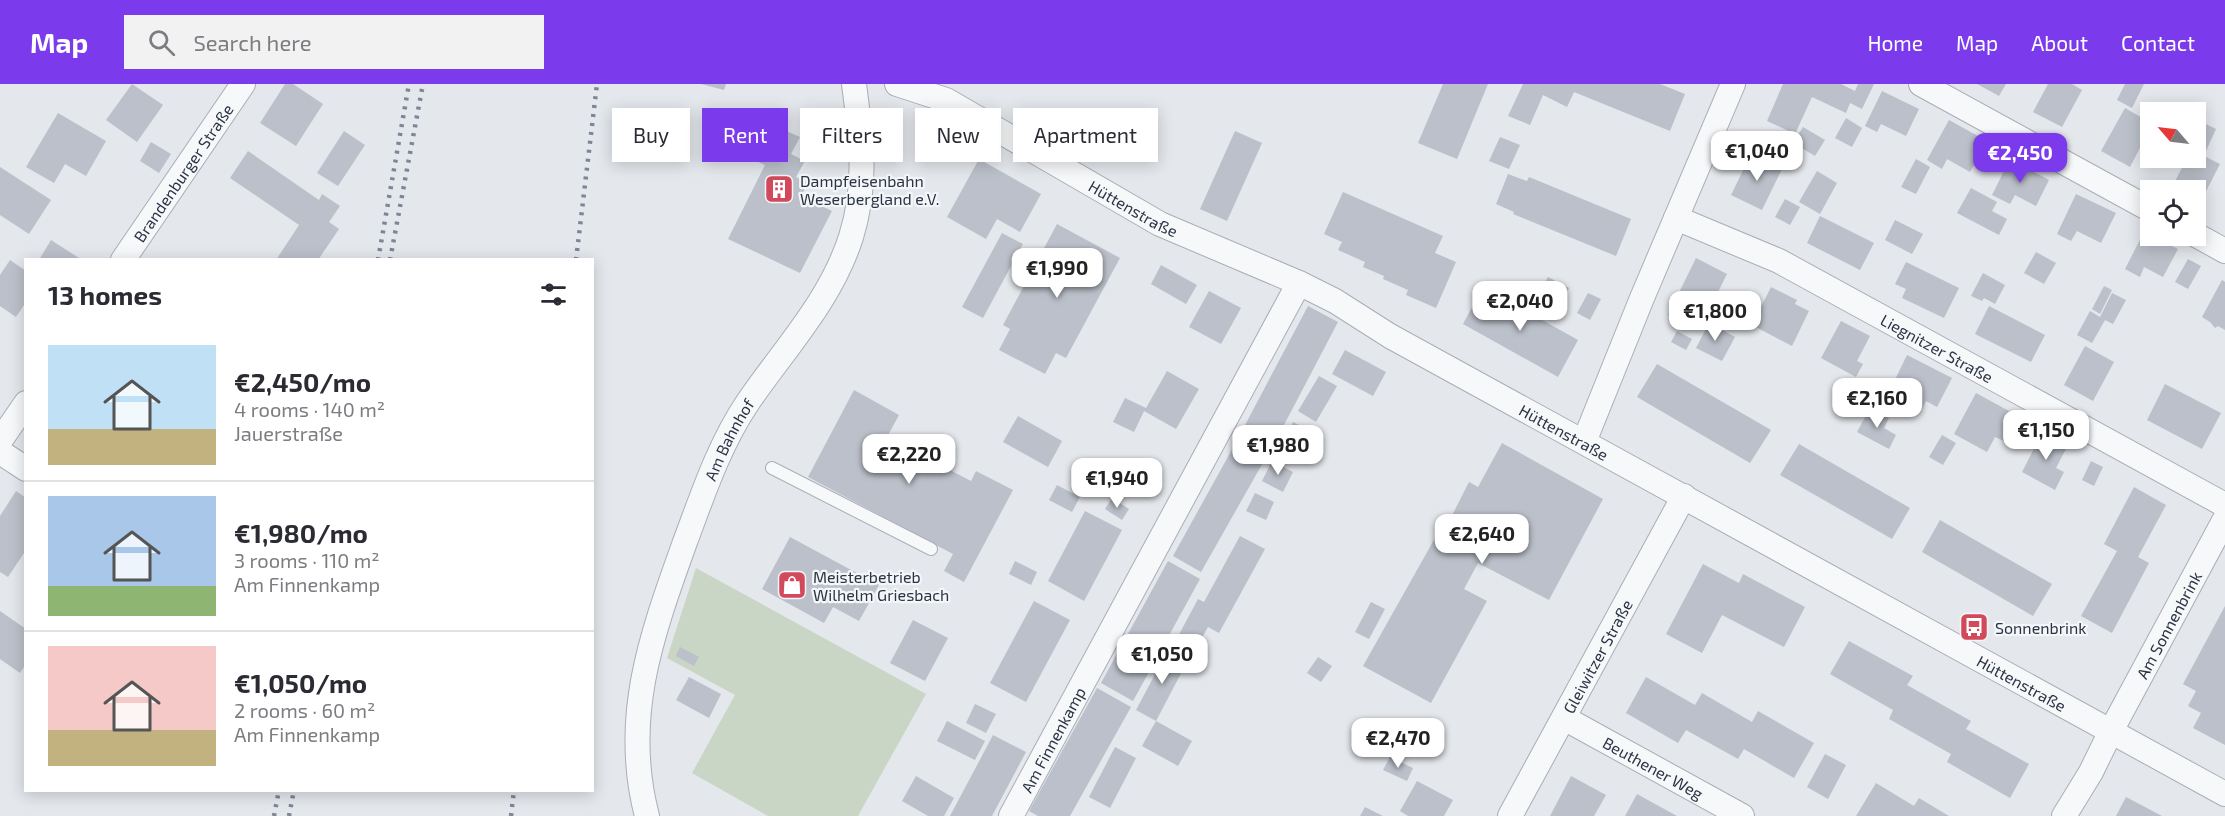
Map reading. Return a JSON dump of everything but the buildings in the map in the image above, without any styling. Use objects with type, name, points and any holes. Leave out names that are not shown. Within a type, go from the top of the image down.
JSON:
[{"type":"street","name":"Brandenburger Straße","points":[[124,258],[243,84]]},
{"type":"street","name":"Am Bahnhof","points":[[647,816],[637,752],[639,701],[648,651],[704,489],[724,443],[748,402],[814,313],[831,284],[851,237],[862,192],[862,146],[854,84]]},
{"type":"street","name":"Hüttenstraße","points":[[897,84],[946,100],[1160,224],[1299,283],[1335,301],[1390,336],[2225,794]]},
{"type":"street","points":[[1584,442],[1733,84]]},
{"type":"street","points":[[1921,84],[2140,204]]},
{"type":"street","name":"Liegnitzer Straße","points":[[1676,218],[1779,261],[2225,506]]},
{"type":"street","points":[[2206,241],[2225,251]]},
{"type":"street","name":"Am Finnenkamp","points":[[1011,816],[1299,283]]},
{"type":"street","points":[[24,406],[1,440],[24,467]]},
{"type":"street","name":"Gleiwitzer Straße","points":[[1510,816],[1684,496]]},
{"type":"street","name":"Am Sonnenbrink","points":[[2064,816],[2091,772],[2110,731],[2225,519]]},
{"type":"street","name":"Beuthener Weg","points":[[1564,718],[1742,816]]},
{"type":"lane","points":[[772,468],[931,549]]},
{"type":"green space","points":[[696,568],[926,694],[858,816],[768,816],[692,773],[735,695],[667,658]]},
{"type":"railway","points":[[378,258],[409,84]]},
{"type":"railway","points":[[390,258],[423,84]]},
{"type":"railway","points":[[576,258],[597,84]]},
{"type":"railway","points":[[274,816],[279,792]]},
{"type":"railway","points":[[289,816],[294,792]]},
{"type":"railway","points":[[511,816],[514,792]]},
{"type":"place","name":"Dampfeisenbahn Weserbergland e.V.","points":[[779,189]]},
{"type":"place","name":"Meisterbetrieb Wilhelm Griesbach","points":[[792,585]]},
{"type":"place","name":"Sonnenbrink","points":[[1974,627]]}]
